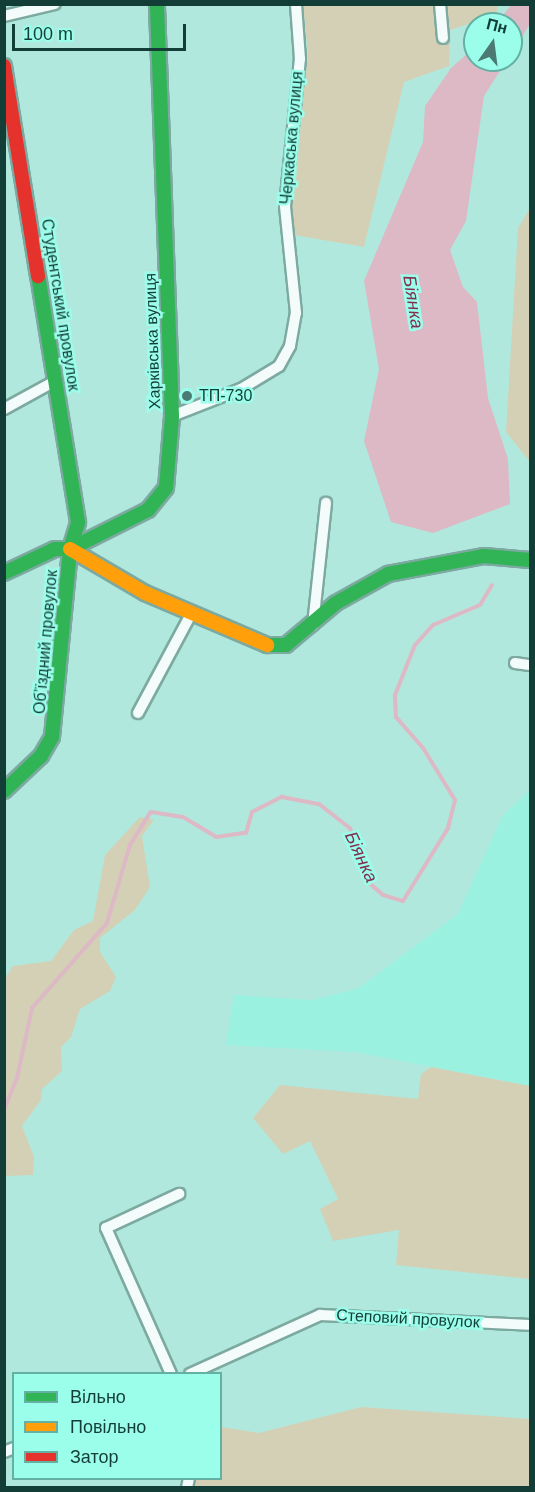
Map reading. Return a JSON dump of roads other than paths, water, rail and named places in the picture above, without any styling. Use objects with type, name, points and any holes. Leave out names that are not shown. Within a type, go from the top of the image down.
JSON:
[{"type":"street","points":[[4,16],[56,4]]},
{"type":"street","name":"Харківська вулиця","points":[[4,573],[55,549],[70,549],[148,510],[166,488],[172,416],[157,4]]},
{"type":"street","name":"Черкаська вулиця","points":[[172,416],[241,389],[279,366],[290,346],[296,313],[285,206],[300,59],[296,4]]},
{"type":"street","points":[[440,4],[443,38]]},
{"type":"street","name":"Студентський провулок","points":[[4,66],[78,522],[70,549]]},
{"type":"street","points":[[4,409],[55,381]]},
{"type":"street","points":[[313,625],[326,503]]},
{"type":"street","points":[[70,549],[191,614],[271,647],[286,645],[313,625],[336,603],[388,574],[484,556],[528,560]]},
{"type":"street","name":"Обʼїздний провулок","points":[[4,791],[42,756],[52,737],[70,549]]},
{"type":"street","points":[[138,713],[191,614]]},
{"type":"street","points":[[515,663],[531,665]]},
{"type":"street","points":[[170,1372],[105,1228],[179,1194]]},
{"type":"street","name":"Степовий провулок","points":[[201,1371],[320,1315],[531,1325]]},
{"type":"water","points":[[511,5],[530,5],[530,24],[523,35],[523,12],[505,12]]},
{"type":"water","points":[[463,58],[463,72],[499,72],[484,96],[466,221],[450,250],[463,287],[477,302],[488,398],[508,459],[510,504],[433,533],[391,522],[364,441],[379,369],[364,281],[423,142],[425,106],[451,68]]},
{"type":"waterway","name":"Біянка","points":[[4,1110],[17,1078],[32,1008],[107,923],[130,845],[151,812],[183,817],[216,837],[246,833],[252,812],[282,797],[319,804],[350,828],[368,882],[383,895],[403,901],[448,828],[455,800],[423,748],[396,717],[395,695],[415,645],[433,625],[480,605],[492,585]]},
{"type":"place","name":"ТП-730","points":[[187,396]]}]
